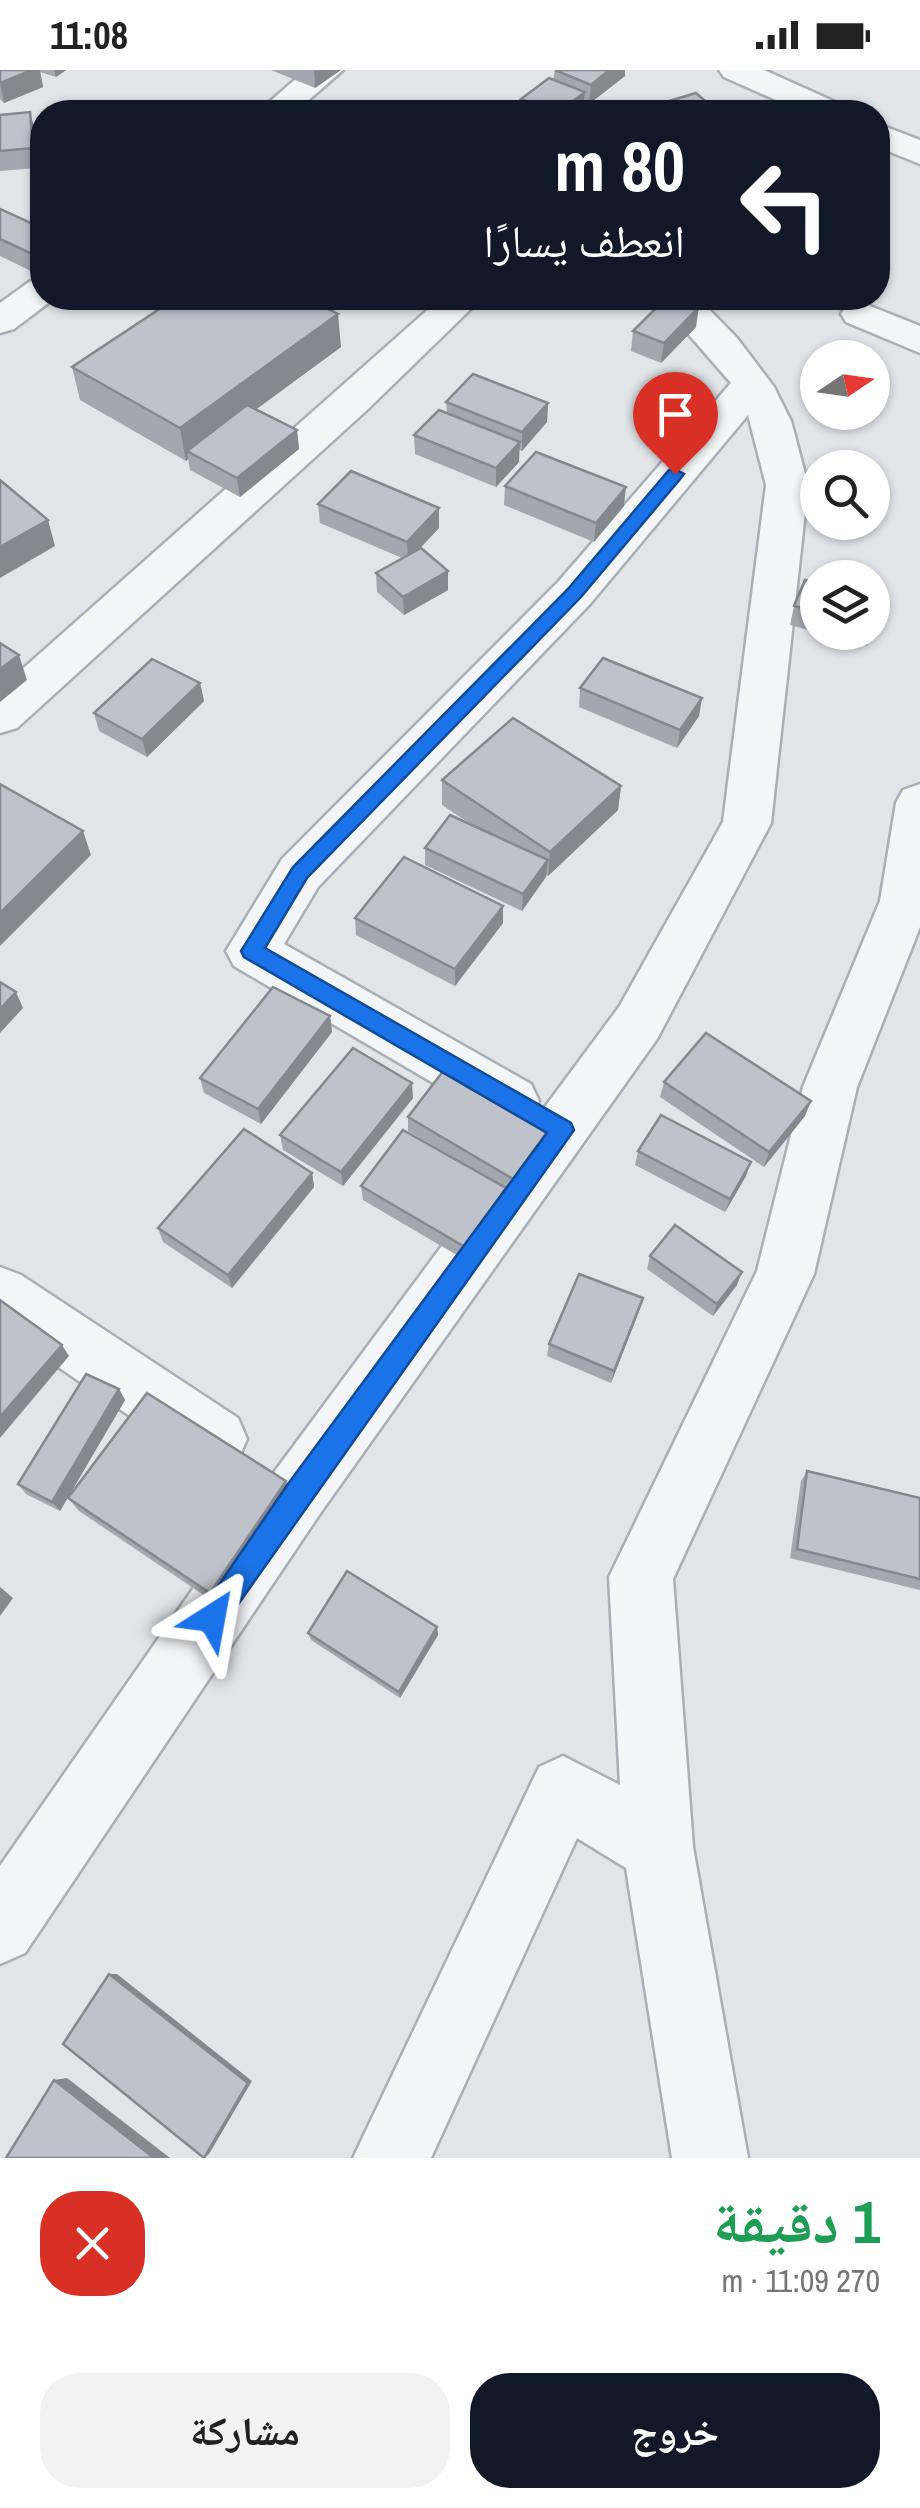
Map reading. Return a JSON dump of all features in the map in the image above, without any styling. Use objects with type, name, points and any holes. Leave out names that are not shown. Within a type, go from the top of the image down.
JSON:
[{"type":"street","points":[[290,100],[326,70]]},
{"type":"street","points":[[736,70],[803,100]]},
{"type":"street","points":[[890,139],[920,153]]},
{"type":"street","points":[[0,321],[30,299]]},
{"type":"street","points":[[0,716],[450,310]]},
{"type":"street","points":[[0,1928],[298,1493],[638,1023],[747,823],[787,485],[776,436],[762,400],[722,347],[687,310]]},
{"type":"street","points":[[860,314],[920,342]]},
{"type":"street","points":[[562,1130],[252,951],[300,872],[574,593],[751,385]]},
{"type":"street","points":[[710,2158],[658,1846],[641,1577],[784,1274],[830,1086],[905,901],[920,803]]},
{"type":"street","points":[[0,1294],[298,1493]]},
{"type":"street","points":[[391,2158],[563,1791],[658,1846]]},
{"type":"building","points":[[0,70],[32,70],[0,83]]},
{"type":"building","points":[[555,70],[609,70],[591,85]]},
{"type":"building","points":[[549,78],[585,92],[574,100],[521,99]]},
{"type":"building","points":[[696,93],[704,100],[673,100]]},
{"type":"building","points":[[30,112],[30,148],[0,151],[0,115]]},
{"type":"building","points":[[0,209],[30,223],[30,253],[0,239]]},
{"type":"building","points":[[158,310],[330,310],[338,314],[180,428],[72,367]]},
{"type":"building","points":[[654,310],[696,310],[664,343],[633,331]]},
{"type":"building","points":[[473,374],[548,403],[522,432],[446,402]]},
{"type":"building","points":[[247,405],[297,430],[237,478],[187,451]]},
{"type":"building","points":[[439,410],[520,442],[496,468],[414,435]]},
{"type":"building","points":[[536,452],[626,487],[596,523],[505,486]]},
{"type":"building","points":[[351,471],[439,508],[407,542],[318,504]]},
{"type":"building","points":[[0,480],[48,520],[0,547]]},
{"type":"building","points":[[421,548],[448,571],[403,597],[376,573]]},
{"type":"building","points":[[0,643],[19,655],[0,669]]},
{"type":"building","points":[[603,658],[702,698],[680,730],[580,688]]},
{"type":"building","points":[[152,659],[200,683],[142,739],[94,713]]},
{"type":"building","points":[[513,718],[621,786],[550,852],[442,780]]},
{"type":"building","points":[[0,784],[83,831],[0,913]]},
{"type":"building","points":[[450,815],[548,860],[523,894],[425,848]]},
{"type":"building","points":[[404,857],[503,906],[455,969],[355,918]]},
{"type":"building","points":[[0,982],[16,992],[0,1009]]},
{"type":"building","points":[[273,987],[330,1016],[258,1109],[200,1078]]},
{"type":"building","points":[[706,1033],[811,1101],[769,1152],[664,1082]]},
{"type":"building","points":[[353,1048],[412,1083],[341,1172],[280,1135]]},
{"type":"building","points":[[454,1057],[558,1117],[513,1179],[408,1117]]},
{"type":"building","points":[[661,1115],[751,1162],[730,1199],[638,1151]]},
{"type":"building","points":[[244,1129],[312,1173],[228,1275],[158,1228]]},
{"type":"building","points":[[403,1130],[506,1188],[465,1247],[361,1186]]},
{"type":"building","points":[[675,1225],[742,1272],[717,1304],[650,1256]]},
{"type":"building","points":[[579,1274],[643,1298],[614,1371],[549,1344]]},
{"type":"building","points":[[0,1300],[62,1345],[0,1417]]},
{"type":"building","points":[[86,1374],[119,1389],[52,1502],[18,1484]]},
{"type":"building","points":[[147,1393],[286,1481],[210,1593],[68,1498]]},
{"type":"building","points":[[807,1471],[920,1498],[920,1579],[797,1549]]},
{"type":"building","points":[[347,1571],[437,1627],[399,1692],[308,1633]]},
{"type":"building","points":[[109,1974],[248,2083],[204,2158],[63,2044]]},
{"type":"building","points":[[54,2080],[154,2158],[6,2158]]},
{"type":"route","points":[[212,1618],[562,1130],[252,951],[300,872],[574,593],[675,474]]}]
